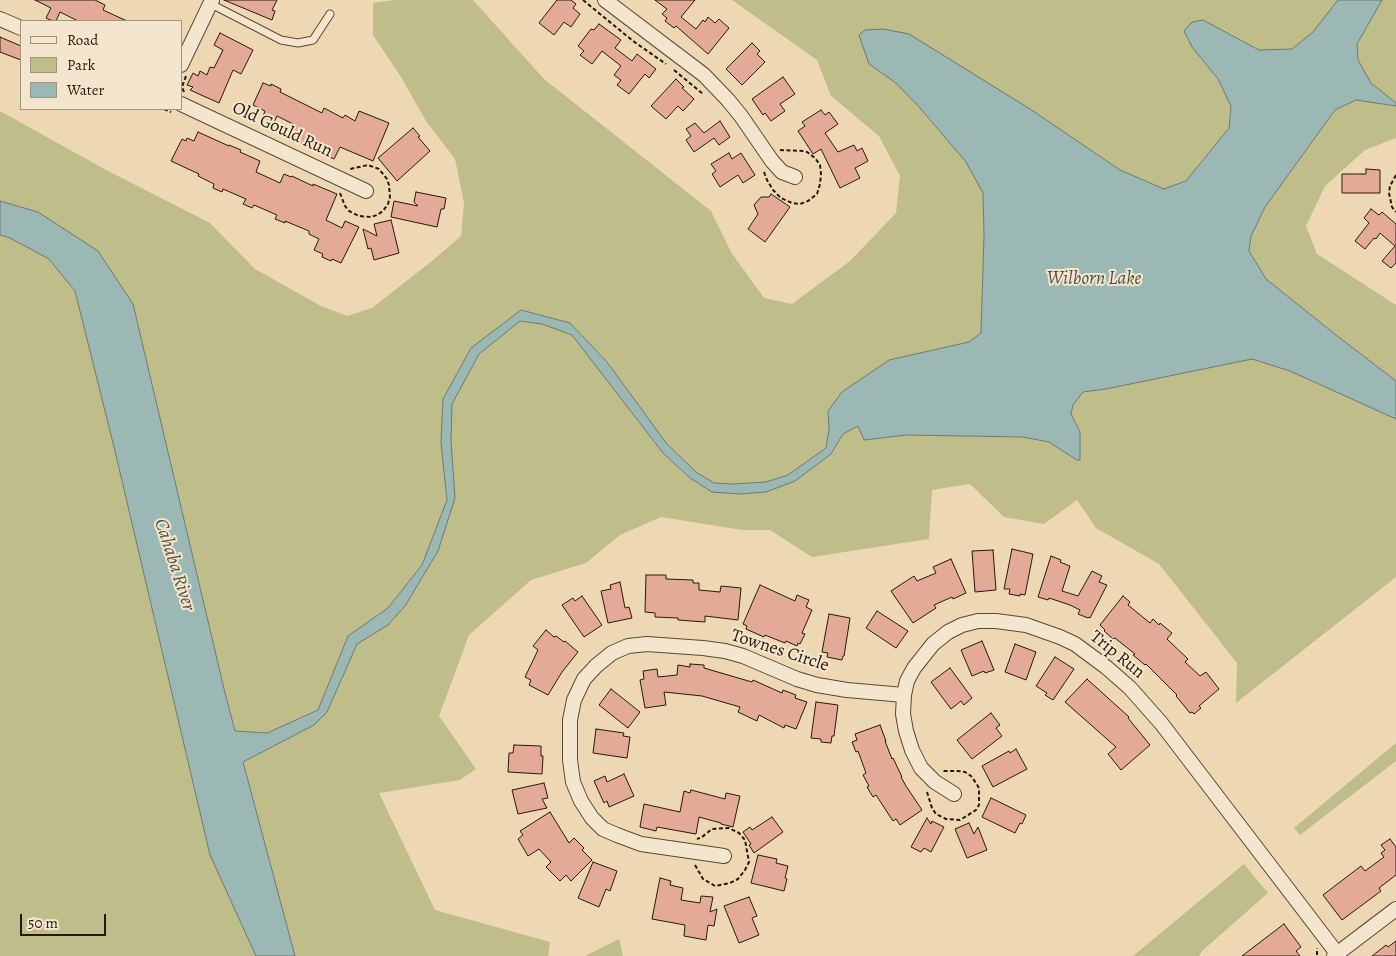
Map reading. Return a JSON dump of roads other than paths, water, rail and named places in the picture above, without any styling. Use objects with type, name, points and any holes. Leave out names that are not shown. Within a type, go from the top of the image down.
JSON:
[{"type":"street","points":[[605,0],[704,75],[741,116],[772,161],[782,172],[796,177]]},
{"type":"street","points":[[182,63],[211,2]]},
{"type":"street","points":[[0,18],[20,28]]},
{"type":"street","name":"Old Gould Run","points":[[182,104],[366,191]]},
{"type":"street","name":"Trip Run","points":[[954,794],[935,782],[921,768],[912,750],[903,714],[907,681],[914,668],[933,644],[948,632],[962,625],[978,621],[996,620],[1013,622],[1054,634],[1075,644],[1106,667],[1130,688],[1161,723],[1337,955]]},
{"type":"street","name":"Townes Circle","points":[[724,856],[641,844],[617,835],[603,829],[592,818],[581,802],[573,782],[570,760],[570,720],[574,700],[584,679],[596,666],[612,653],[628,646],[647,644],[725,650],[817,685],[847,690],[904,695]]},
{"type":"street","points":[[1337,955],[1396,909]]},
{"type":"lane","points":[[211,2],[281,40],[298,42],[313,40],[330,14]]},
{"type":"water","name":"Wilborn Lake","points":[[1338,0],[1382,0],[1357,44],[1358,60],[1371,83],[1396,103],[1396,106],[1356,100],[1335,110],[1265,207],[1251,236],[1249,251],[1266,279],[1396,381],[1396,419],[1290,371],[1252,359],[1083,392],[1073,405],[1071,414],[1080,432],[1080,460],[1077,460],[1049,442],[1023,437],[906,435],[864,440],[858,426],[843,434],[831,454],[795,481],[766,492],[741,494],[712,492],[690,478],[663,453],[572,335],[542,324],[520,321],[479,354],[452,404],[451,441],[455,498],[438,551],[405,606],[388,625],[357,644],[327,712],[314,725],[243,762],[295,956],[256,956],[210,855],[115,451],[75,291],[49,259],[10,238],[0,235],[0,201],[38,212],[98,251],[133,304],[235,731],[267,733],[318,710],[348,636],[388,608],[422,565],[447,500],[441,443],[443,399],[471,348],[521,310],[570,323],[607,362],[667,444],[696,472],[714,483],[733,484],[766,482],[788,475],[826,448],[829,430],[828,411],[842,392],[889,360],[969,342],[981,333],[984,235],[983,193],[966,162],[920,108],[896,83],[869,64],[859,35],[865,30],[883,29],[909,34],[1030,109],[1120,170],[1164,189],[1186,181],[1229,128],[1231,106],[1218,79],[1192,47],[1184,31],[1192,22],[1203,20],[1259,50],[1292,49],[1313,32]]},
{"type":"water label","name":"Cahaba River","points":[[174,565]]}]
